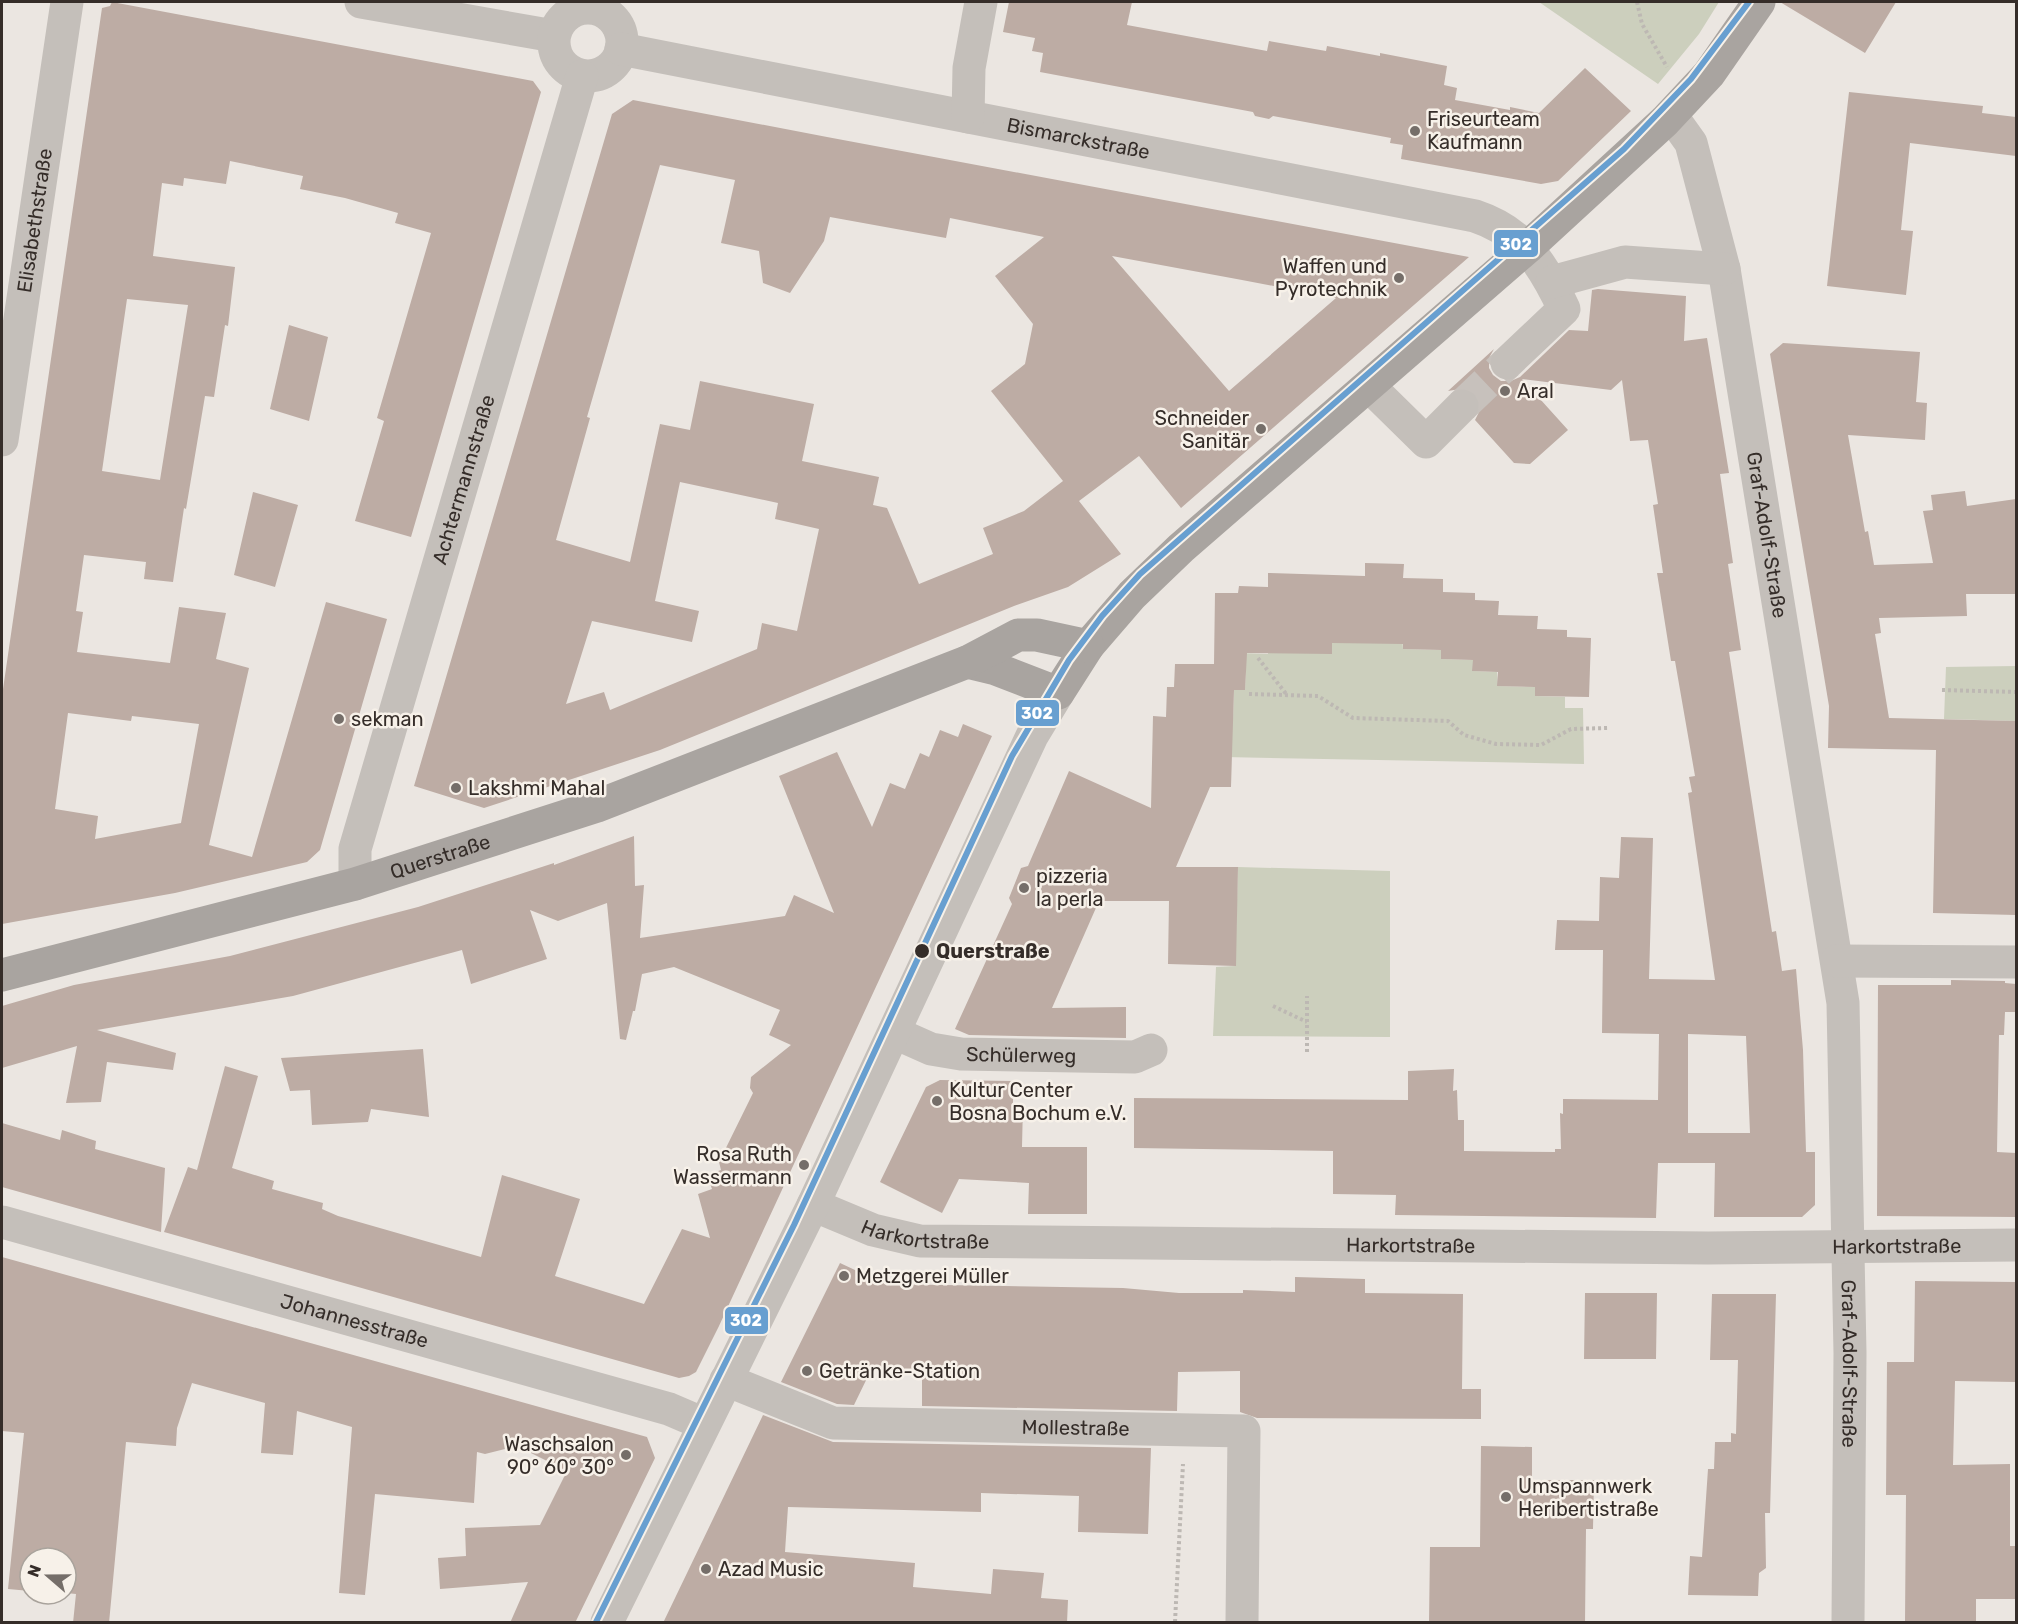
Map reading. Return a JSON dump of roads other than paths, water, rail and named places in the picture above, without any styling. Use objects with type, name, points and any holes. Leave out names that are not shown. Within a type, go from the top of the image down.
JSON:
[{"type":"main road","points":[[967,662],[996,669],[1058,693],[1088,645],[1132,595],[1181,548],[1528,247],[1671,115],[1697,87],[1759,2]]},
{"type":"main road","name":"Querstraße","points":[[2,975],[355,884],[597,806],[967,662],[1018,635],[1037,635],[1088,645]]},
{"type":"street","name":"Elisabethstraße","points":[[2,440],[67,2]]},
{"type":"street","points":[[361,2],[554,36]]},
{"type":"street","points":[[968,117],[969,68],[981,2]]},
{"type":"street","points":[[594,5],[616,22],[621,34],[621,49],[617,60],[607,70],[595,76],[582,76],[569,71],[559,62],[554,49],[554,36],[559,23],[568,14],[594,5]]},
{"type":"street","name":"Bismarckstraße","points":[[621,49],[1475,216],[1497,224],[1528,247],[1552,282],[1563,309],[1507,363]]},
{"type":"street","name":"Achtermannstraße","points":[[355,884],[355,849],[582,76]]},
{"type":"street","name":"Graf-Adolf-Straße","points":[[1671,115],[1691,143],[1724,268],[1843,1003],[1848,1245],[1848,1623]]},
{"type":"street","points":[[1552,282],[1625,262],[1724,268]]},
{"type":"street","points":[[1369,386],[1426,442],[1462,406]]},
{"type":"street","points":[[607,1623],[895,1034],[1032,736],[1058,693]]},
{"type":"street","points":[[1837,961],[2016,962]]},
{"type":"street","name":"Schülerweg","points":[[895,1034],[932,1048],[961,1054],[1135,1057],[1151,1050]]},
{"type":"street","name":"Harkortstraße","points":[[813,1205],[873,1230],[920,1241],[1696,1248],[2016,1245]]},
{"type":"street","name":"Johannesstraße","points":[[2,1222],[669,1409],[704,1424]]},
{"type":"street","name":"Mollestraße","points":[[726,1380],[833,1423],[1244,1431],[1242,1623]]},
{"type":"tunnel","points":[[1462,406],[1507,363]]},
{"type":"place","name":"Friseurteam Kaufmann","points":[[1415,131]]},
{"type":"place","name":"Waffen und Pyrotechnik","points":[[1399,278]]},
{"type":"place","name":"Aral","points":[[1505,391]]},
{"type":"place","name":"Schneider Sanitär","points":[[1261,429]]},
{"type":"place","name":"sekman","points":[[339,719]]},
{"type":"place","name":"Lakshmi Mahal","points":[[456,788]]},
{"type":"place","name":"pizzeria la perla","points":[[1024,888]]},
{"type":"place","name":"Querstraße","points":[[922,951]]},
{"type":"place","name":"Kultur Center Bosna Bochum e.V.","points":[[937,1101]]},
{"type":"place","name":"Rosa Ruth Wassermann","points":[[804,1165]]},
{"type":"place","name":"Metzgerei Müller","points":[[844,1276]]},
{"type":"place","name":"Getränke-Station","points":[[807,1371]]},
{"type":"place","name":"Waschsalon 90° 60° 30°","points":[[626,1455]]},
{"type":"place","name":"Umspannwerk Heribertistraße","points":[[1506,1497]]},
{"type":"place","name":"Azad Music","points":[[706,1569]]}]
